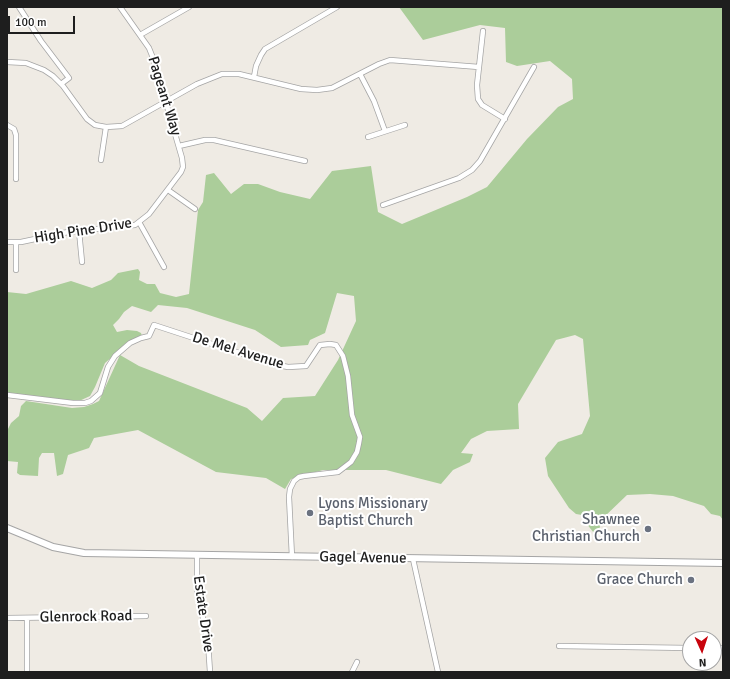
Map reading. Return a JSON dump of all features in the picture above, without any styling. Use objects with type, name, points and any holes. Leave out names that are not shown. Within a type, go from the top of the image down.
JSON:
[{"type":"street","points":[[19,7],[41,41],[69,78],[61,84]]},
{"type":"street","name":"Pageant Way","points":[[120,7],[149,48],[179,146]]},
{"type":"street","points":[[140,35],[189,7]]},
{"type":"street","points":[[254,77],[256,66],[265,49],[337,7]]},
{"type":"street","points":[[482,31],[478,99],[482,105],[505,119]]},
{"type":"street","points":[[7,62],[26,63],[39,67],[53,76],[61,84],[87,119],[95,125],[106,128],[122,126],[212,77],[222,74],[231,73],[254,77],[301,89],[317,90],[332,88],[385,61],[395,59],[479,67]]},
{"type":"street","points":[[383,205],[454,180],[468,173],[480,161],[534,67]]},
{"type":"street","points":[[360,74],[374,101],[385,132]]},
{"type":"street","points":[[7,125],[14,130],[16,134],[16,179]]},
{"type":"street","points":[[368,137],[405,125]]},
{"type":"street","points":[[101,160],[106,128]]},
{"type":"street","points":[[179,146],[205,140],[214,140],[305,161]]},
{"type":"street","name":"High Pine Drive","points":[[7,242],[16,242],[79,231],[128,227],[139,222],[149,214],[168,190],[183,167],[179,146]]},
{"type":"street","points":[[168,190],[195,209]]},
{"type":"street","points":[[139,222],[164,267]]},
{"type":"street","points":[[79,231],[82,262]]},
{"type":"street","points":[[16,242],[16,270]]},
{"type":"street","name":"De Mel Avenue","points":[[7,395],[73,403],[85,403],[91,401],[100,393],[108,366],[115,356],[130,343],[149,336],[154,325],[273,364],[288,367],[306,366],[320,346],[330,344],[336,345],[343,356],[348,376],[352,415],[360,437],[359,443],[357,452],[351,462],[338,472],[299,477],[292,485],[289,497],[292,557]]},
{"type":"street","name":"Gagel Avenue","points":[[7,528],[42,544],[76,552],[197,556],[723,563]]},
{"type":"street","name":"Estate Drive","points":[[197,556],[197,590],[208,642],[210,672]]},
{"type":"street","points":[[413,559],[438,672]]},
{"type":"street","name":"Glenrock Road","points":[[7,618],[146,616]]},
{"type":"street","name":"Glenrock Road","points":[[27,618],[27,672]]},
{"type":"street","points":[[559,646],[682,648]]},
{"type":"street","points":[[352,672],[357,662]]},
{"type":"green space","points":[[399,7],[723,7],[723,520],[720,516],[711,514],[704,506],[673,496],[650,494],[627,495],[602,519],[597,537],[583,519],[582,515],[576,514],[569,508],[548,476],[545,458],[558,442],[582,434],[590,416],[583,339],[575,335],[556,340],[518,404],[519,429],[487,431],[471,439],[461,453],[473,454],[470,462],[453,470],[441,484],[386,470],[323,470],[291,479],[285,489],[266,478],[216,472],[138,430],[94,438],[89,448],[68,455],[63,474],[57,476],[54,453],[42,453],[39,458],[38,476],[20,475],[17,473],[18,462],[7,461],[7,431],[11,423],[19,416],[21,406],[26,401],[72,408],[84,407],[93,404],[99,401],[120,355],[139,366],[247,408],[262,421],[283,398],[315,396],[338,360],[356,321],[354,296],[337,293],[325,333],[310,340],[308,345],[281,347],[255,330],[187,308],[158,305],[151,312],[132,306],[124,312],[113,325],[117,332],[127,330],[137,331],[141,333],[142,336],[128,343],[105,363],[90,396],[77,402],[7,393],[7,292],[26,294],[71,281],[92,288],[111,280],[118,273],[138,269],[140,272],[139,280],[147,284],[155,284],[160,293],[176,297],[189,294],[198,210],[203,202],[206,175],[214,173],[231,194],[244,184],[258,184],[280,192],[310,199],[332,171],[371,166],[378,212],[402,224],[487,187],[527,139],[558,107],[573,99],[572,79],[550,61],[517,66],[506,62],[505,28],[480,25],[423,40]]},
{"type":"place","name":"Lyons Missionary Baptist Church","points":[[310,513]]},
{"type":"place","name":"Shawnee Christian Church","points":[[648,529]]},
{"type":"place","name":"Grace Church","points":[[691,580]]}]
